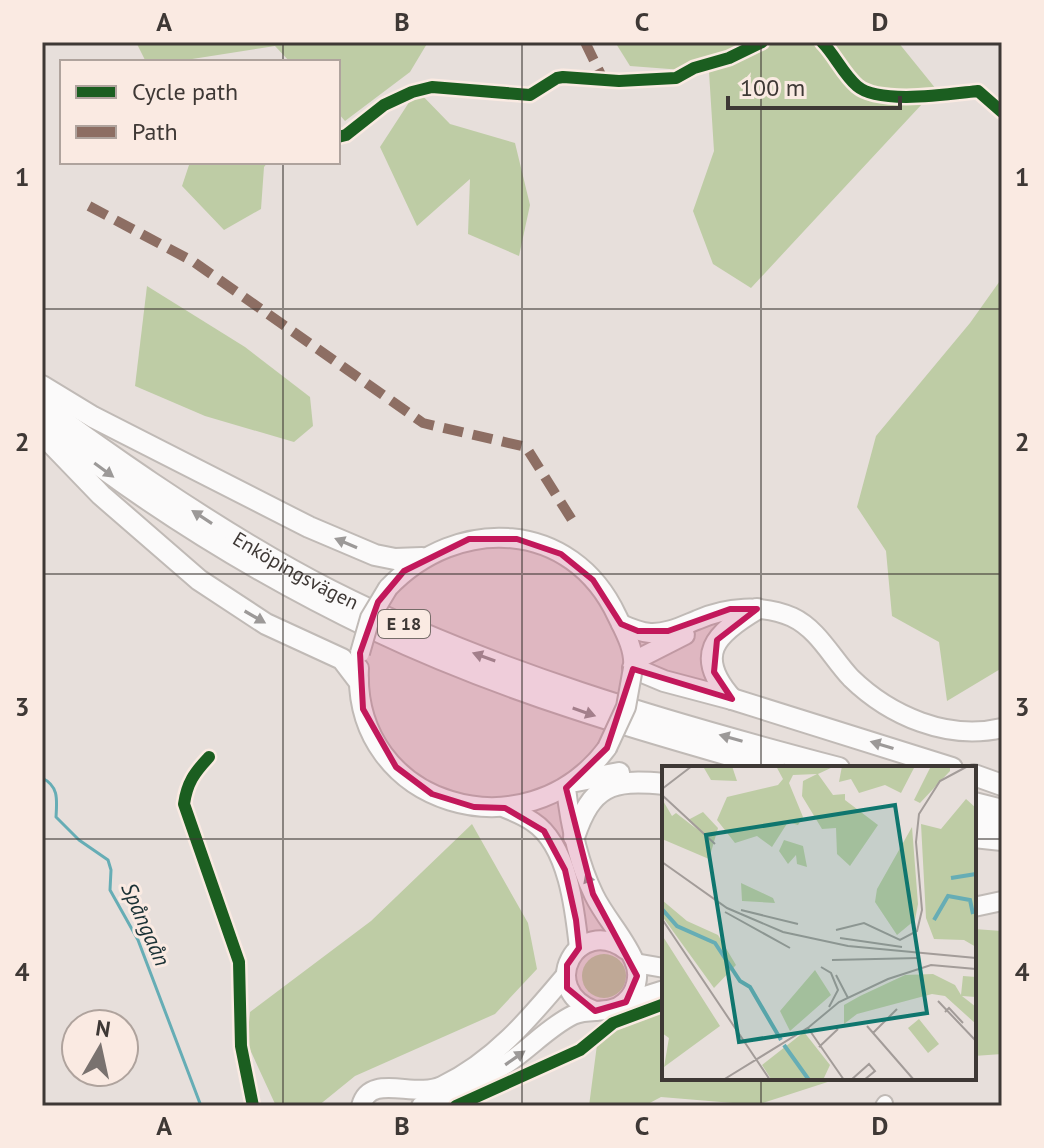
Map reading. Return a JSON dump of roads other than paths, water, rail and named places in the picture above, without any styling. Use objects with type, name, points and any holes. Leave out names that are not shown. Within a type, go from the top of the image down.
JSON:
[{"type":"highway","points":[[42,386],[105,424],[309,527],[375,555],[395,559],[422,558]]},
{"type":"highway","name":"Enköpingsvägen","points":[[42,404],[204,518],[331,591],[387,617],[452,646],[574,690],[832,766]]},
{"type":"highway","name":"Enköpingsvägen","points":[[42,422],[153,505],[222,549],[376,631],[541,697],[637,729],[768,766]]},
{"type":"highway","points":[[42,434],[101,495],[199,580],[266,624],[342,659],[358,680]]},
{"type":"highway","points":[[732,699],[714,672],[717,640],[727,627],[757,609]]},
{"type":"highway","points":[[634,665],[664,681],[732,699],[946,766]]},
{"type":"highway","points":[[571,785],[617,774],[662,776]]},
{"type":"highway","points":[[976,776],[1002,785]]},
{"type":"highway","points":[[574,837],[582,814],[600,791],[639,782],[662,784]]},
{"type":"highway","points":[[976,804],[1002,810]]},
{"type":"highway","points":[[976,820],[1002,827]]},
{"type":"highway","points":[[976,837],[1002,840]]},
{"type":"main road","points":[[493,537],[539,545],[561,554],[593,580],[609,601],[621,624],[634,665],[626,707],[607,748],[571,785],[537,802],[505,808],[474,807],[432,794],[413,782],[389,758],[371,730],[363,709],[358,680],[360,653],[370,618],[388,588],[422,558],[445,546],[469,539],[493,537]]},
{"type":"main road","points":[[621,624],[652,633],[668,631],[730,609],[777,612],[795,619],[815,634],[859,684],[902,714],[959,731],[1002,728]]},
{"type":"main road","points":[[634,665],[702,626],[757,609]]},
{"type":"main road","points":[[571,785],[574,837],[593,894],[631,957],[637,976],[634,990],[626,1002]]},
{"type":"main road","points":[[505,808],[534,822],[555,849],[565,870],[579,948]]},
{"type":"main road","points":[[976,907],[1002,901]]},
{"type":"main road","points":[[361,1106],[364,1096],[378,1087],[399,1098],[439,1088],[498,1050],[525,1024],[565,976],[572,955],[591,941],[604,940],[617,944],[631,957],[662,967]]},
{"type":"main road","points":[[565,976],[567,988],[574,999],[583,1007],[595,1011]]},
{"type":"main road","points":[[421,1106],[465,1088],[507,1064],[577,1013],[606,1011],[662,991]]},
{"type":"waterway","name":"Spångaån","points":[[42,778],[54,789],[56,817],[79,840],[108,860],[110,890],[138,940],[201,1106]]}]
